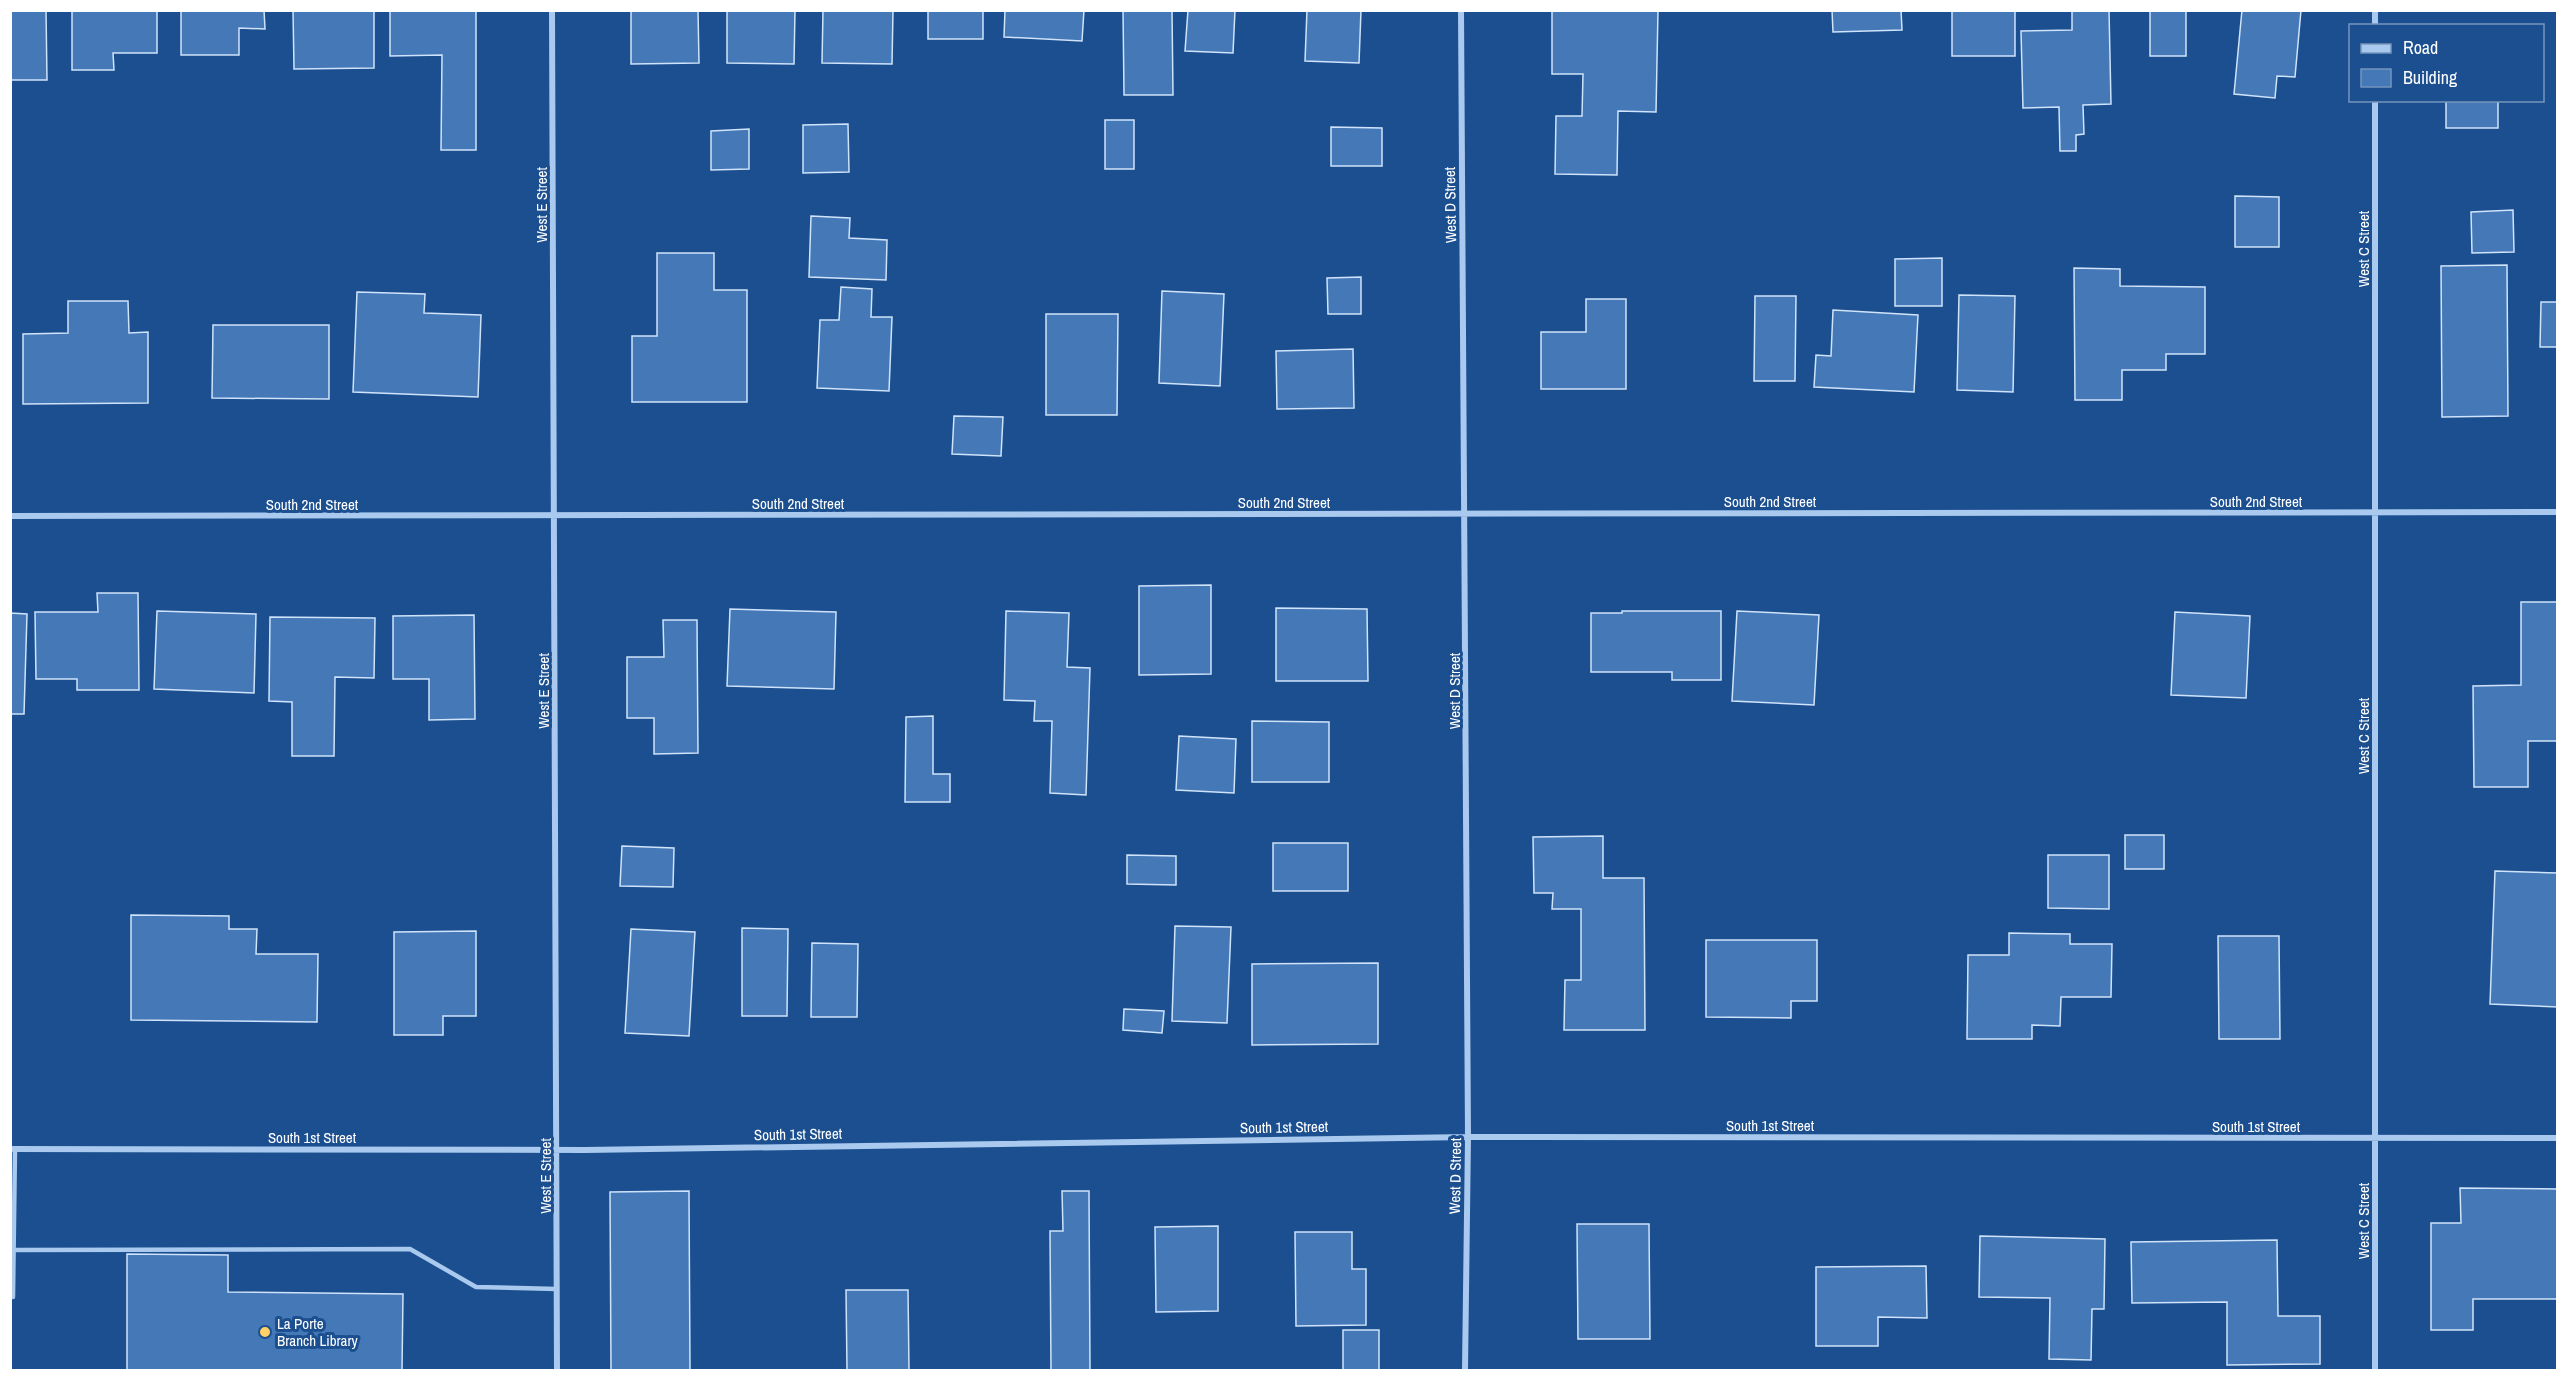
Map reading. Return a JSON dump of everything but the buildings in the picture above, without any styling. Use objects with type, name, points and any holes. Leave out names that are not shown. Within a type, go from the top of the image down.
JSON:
[{"type":"street","name":"West E Street","points":[[552,10],[557,1371]]},
{"type":"street","name":"West D Street","points":[[1461,10],[1468,1137],[1465,1371]]},
{"type":"street","name":"West C Street","points":[[2375,102],[2375,1371]]},
{"type":"street","name":"South 2nd Street","points":[[10,516],[2558,512]]},
{"type":"street","name":"South 1st Street","points":[[13,1149],[557,1150],[1468,1137],[2558,1138]]},
{"type":"lane","points":[[10,1297],[13,1297],[14,1250],[13,1149]]},
{"type":"lane","points":[[14,1250],[410,1249],[476,1287],[557,1289]]},
{"type":"place","name":"La Porte Branch Library","points":[[265,1332]]}]
